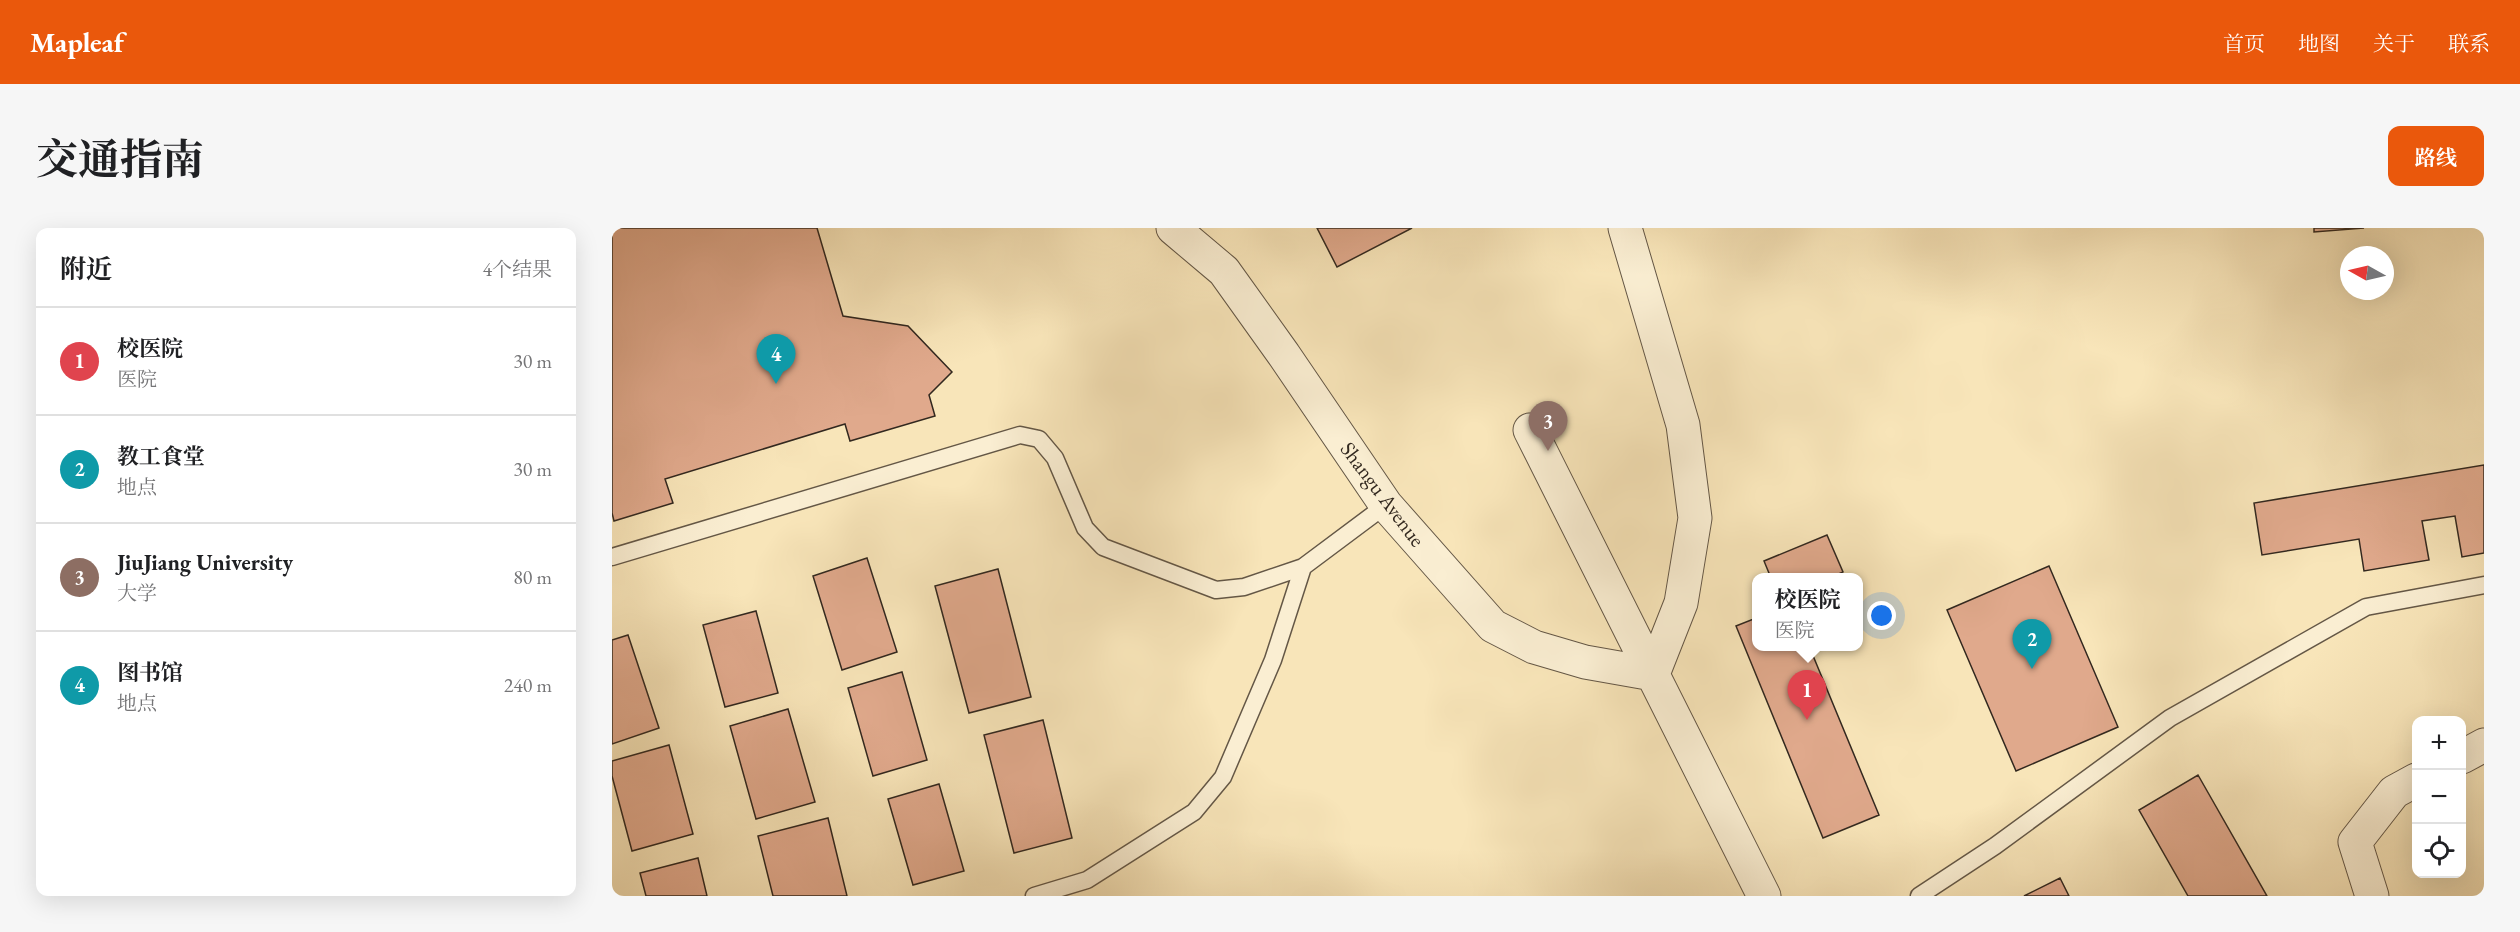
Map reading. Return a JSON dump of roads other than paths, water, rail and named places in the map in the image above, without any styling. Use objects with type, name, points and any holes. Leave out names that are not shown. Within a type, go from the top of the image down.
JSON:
[{"type":"street","name":"Shangu Avenue","points":[[1173,228],[1224,271],[1386,505],[1493,626],[1534,647],[1585,662],[1653,674]]},
{"type":"street","points":[[1625,228],[1683,425],[1695,518],[1681,603],[1653,674]]},
{"type":"street","points":[[1530,430],[1764,896]]},
{"type":"street","points":[[2466,755],[2484,745]]},
{"type":"street","points":[[2372,896],[2355,842],[2394,792],[2412,782]]},
{"type":"lane","points":[[612,556],[1020,435],[1039,438],[1055,458],[1084,528],[1103,547],[1216,590],[1244,587],[1303,567],[1386,505]]},
{"type":"lane","points":[[1034,896],[1087,880],[1194,812],[1223,777],[1273,660],[1303,567]]},
{"type":"lane","points":[[1919,896],[1995,846],[2170,718],[2366,607],[2484,585]]},
{"type":"place","name":"图书馆","points":[[776,384]]},
{"type":"place","name":"JiuJiang University","points":[[1548,451]]},
{"type":"place","name":"教工食堂","points":[[2032,669]]},
{"type":"place","name":"校医院","points":[[1807,720]]}]
